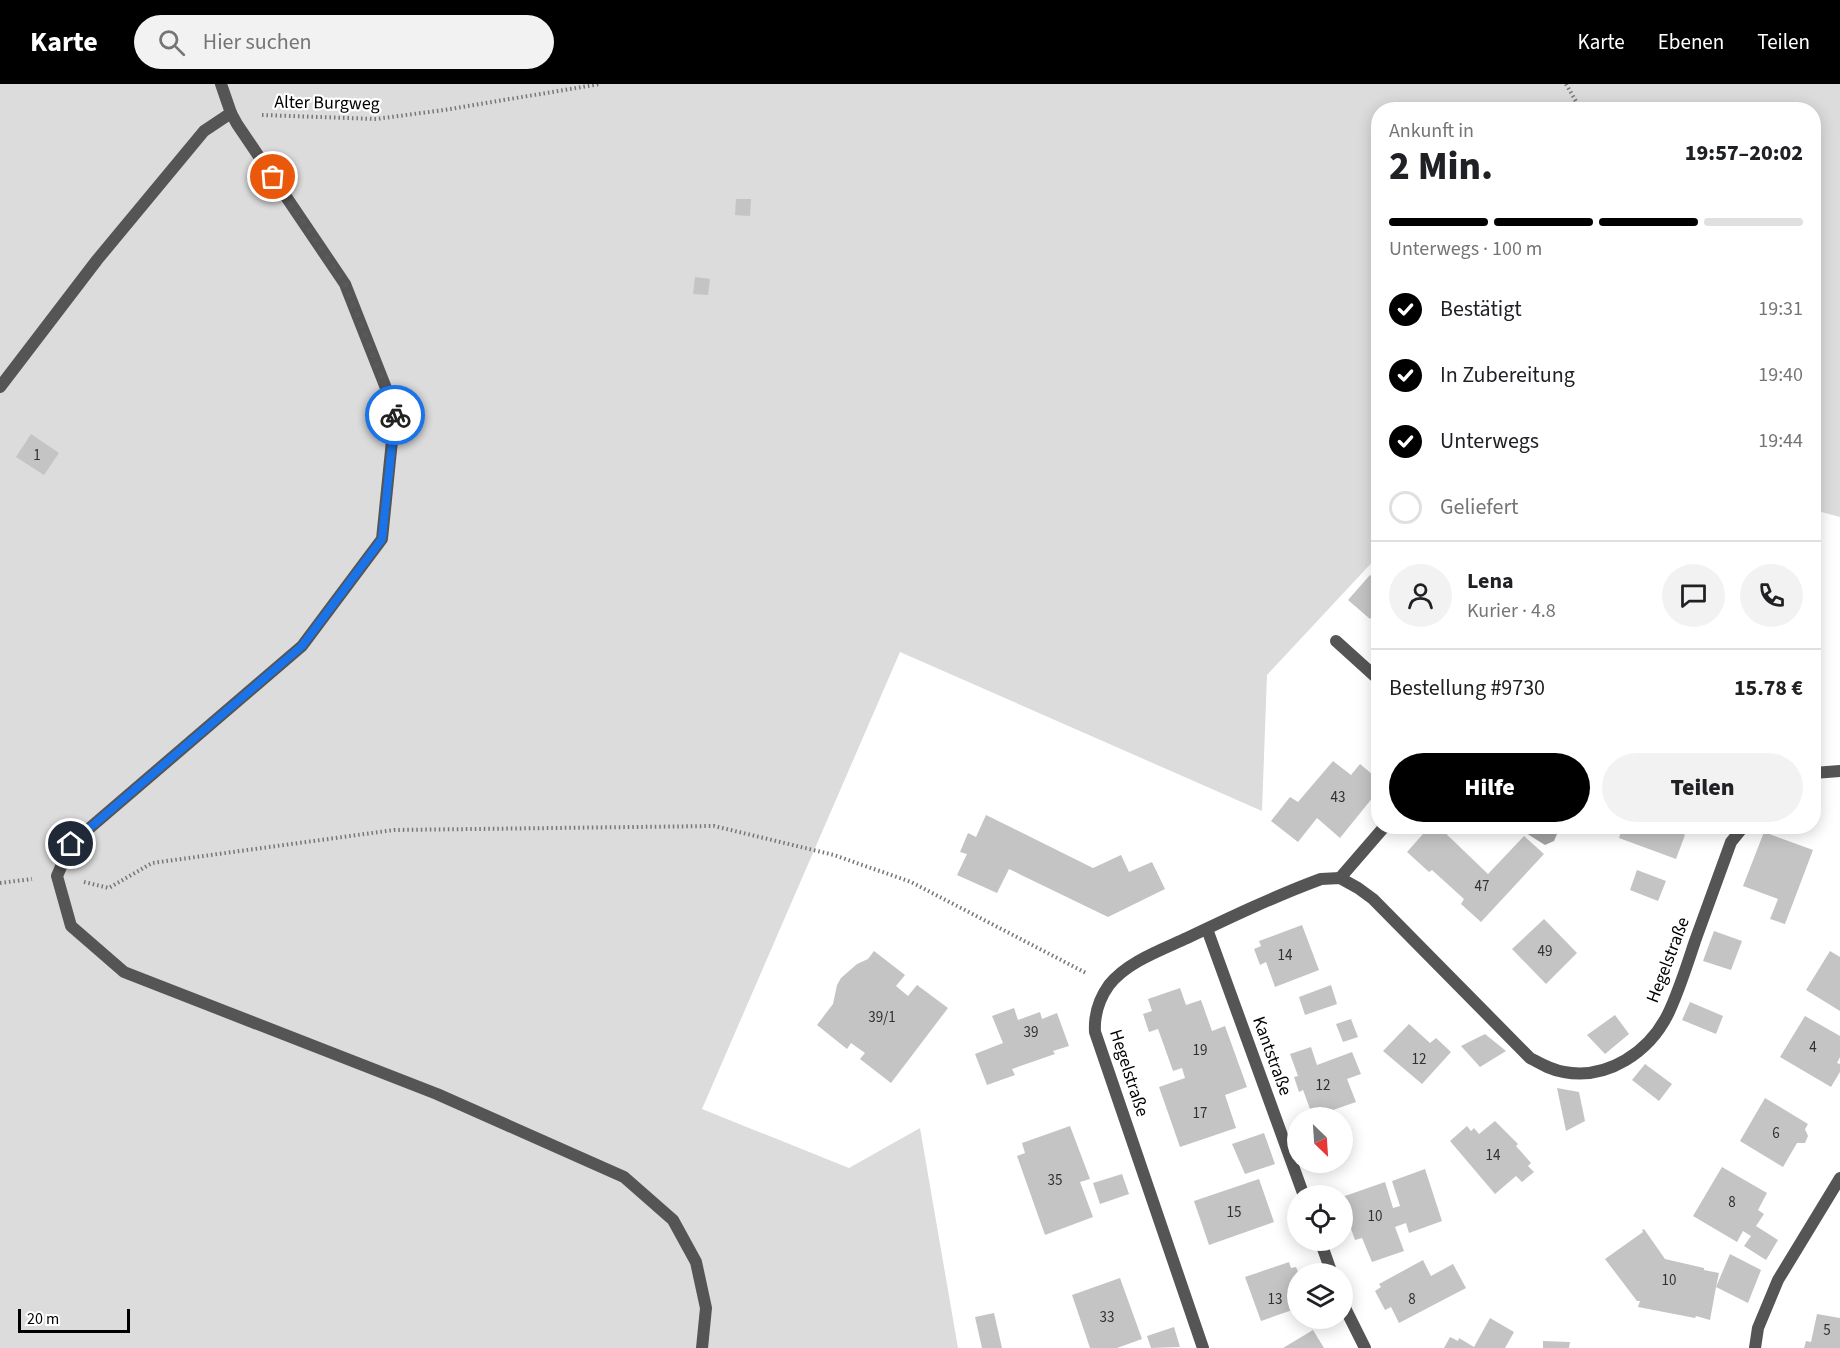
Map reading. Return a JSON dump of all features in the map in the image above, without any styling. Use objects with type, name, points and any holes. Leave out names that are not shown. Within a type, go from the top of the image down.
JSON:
[{"type":"street","points":[[221,84],[231,113],[345,284],[395,411],[382,539],[302,646],[71,844],[57,876],[71,926],[123,972],[437,1094],[624,1177],[673,1220],[696,1262],[706,1308],[702,1348]]},
{"type":"street","points":[[0,387],[97,260],[204,131],[231,113]]},
{"type":"street","points":[[1336,641],[1371,673]]},
{"type":"street","points":[[1821,772],[1840,771]]},
{"type":"street","points":[[1340,878],[1378,834]]},
{"type":"street","name":"Hegelstraße","points":[[1203,1348],[1095,1032],[1094,1019],[1097,1011],[1110,985],[1123,972],[1144,958],[1297,888],[1321,879],[1340,878],[1373,899],[1530,1058],[1550,1069],[1565,1073],[1605,1070],[1627,1061],[1648,1043],[1667,1015],[1731,842],[1738,834]]},
{"type":"street","name":"Kantstraße","points":[[1207,928],[1300,1185]]},
{"type":"street","points":[[1755,1348],[1758,1328],[1778,1280],[1840,1178]]},
{"type":"street","points":[[1353,1324],[1365,1348]]},
{"type":"path","name":"Alter Burgweg","points":[[231,113],[376,119],[600,84]]},
{"type":"path","points":[[1566,84],[1576,102]]},
{"type":"path","points":[[0,883],[57,876],[109,888],[152,863],[394,830],[714,826],[834,855],[911,882],[1110,985]]},
{"type":"shaded area","points":[[0,84],[1840,84],[1840,517],[1821,512],[1821,102],[1371,102],[1371,564],[1267,675],[1262,811],[900,652],[702,1109],[849,1168],[920,1128],[958,1348],[0,1348]]},
{"type":"shaded area","points":[[1557,834],[1554,841],[1545,845],[1529,835]]},
{"type":"building","points":[[736,199],[751,199],[750,216],[735,215]]},
{"type":"building","points":[[695,277],[710,279],[708,295],[693,294]]},
{"type":"building","points":[[31,434],[59,453],[44,475],[16,457]]},
{"type":"building","points":[[1370,575],[1371,576],[1370,619],[1348,600]]},
{"type":"building","points":[[1333,761],[1351,775],[1360,764],[1371,773],[1371,800],[1340,838],[1317,818],[1298,842],[1271,821],[1290,797],[1298,802]]},
{"type":"building","points":[[986,815],[1093,868],[1121,855],[1129,872],[1152,862],[1165,889],[1108,917],[1009,869],[997,893],[957,875],[967,854],[960,852],[968,833],[976,837]]},
{"type":"building","points":[[1423,834],[1446,834],[1488,874],[1524,836],[1544,854],[1481,922],[1461,904],[1464,899],[1432,870],[1429,872],[1407,852]]},
{"type":"building","points":[[1620,834],[1685,835],[1676,859],[1619,838]]},
{"type":"building","points":[[1763,834],[1769,834],[1813,850],[1785,924],[1770,919],[1778,899],[1743,886]]},
{"type":"building","points":[[1637,870],[1666,881],[1658,901],[1630,890]]},
{"type":"building","points":[[1544,919],[1577,953],[1546,984],[1512,949]]},
{"type":"building","points":[[1302,925],[1319,970],[1275,987],[1266,962],[1260,965],[1254,949],[1261,946],[1259,941]]},
{"type":"building","points":[[1714,931],[1742,941],[1731,970],[1703,961]]},
{"type":"building","points":[[874,951],[905,975],[896,986],[908,996],[917,985],[948,1008],[891,1083],[860,1059],[865,1053],[851,1043],[847,1049],[817,1025],[833,1004],[841,978],[857,964],[868,959]]},
{"type":"building","points":[[1830,951],[1840,957],[1840,1011],[1806,990]]},
{"type":"building","points":[[1331,985],[1337,1004],[1305,1015],[1299,997]]},
{"type":"building","points":[[1180,988],[1186,1005],[1201,1000],[1212,1031],[1225,1026],[1247,1087],[1225,1095],[1236,1128],[1180,1147],[1159,1087],[1185,1078],[1182,1068],[1173,1071],[1158,1029],[1149,1032],[1143,1014],[1152,1011],[1148,999]]},
{"type":"building","points":[[1690,1002],[1723,1016],[1716,1034],[1682,1020]]},
{"type":"building","points":[[1014,1008],[1018,1020],[1040,1012],[1042,1019],[1057,1013],[1069,1046],[1053,1051],[1055,1054],[1012,1069],[1015,1075],[987,1085],[975,1054],[1003,1043],[992,1016]]},
{"type":"building","points":[[1615,1015],[1629,1034],[1605,1054],[1587,1035]]},
{"type":"building","points":[[1805,1016],[1840,1036],[1840,1057],[1837,1063],[1840,1064],[1840,1072],[1831,1087],[1780,1057]]},
{"type":"building","points":[[1351,1019],[1358,1037],[1343,1042],[1336,1024]]},
{"type":"building","points":[[1409,1024],[1430,1043],[1436,1038],[1451,1052],[1422,1084],[1383,1051]]},
{"type":"building","points":[[1485,1034],[1506,1051],[1480,1067],[1461,1046]]},
{"type":"building","points":[[1311,1047],[1317,1065],[1352,1052],[1361,1074],[1347,1079],[1356,1102],[1342,1107],[1309,1107],[1303,1090],[1299,1092],[1294,1077],[1298,1076],[1290,1054]]},
{"type":"building","points":[[1645,1064],[1672,1084],[1659,1101],[1632,1080]]},
{"type":"building","points":[[1557,1088],[1579,1092],[1585,1121],[1566,1131]]},
{"type":"building","points":[[1765,1098],[1808,1124],[1805,1129],[1808,1136],[1805,1143],[1797,1143],[1783,1167],[1740,1141]]},
{"type":"building","points":[[1495,1121],[1518,1144],[1516,1146],[1531,1163],[1528,1166],[1534,1172],[1522,1182],[1516,1176],[1495,1194],[1450,1141],[1467,1126],[1471,1131],[1474,1128],[1479,1134]]},
{"type":"building","points":[[1070,1126],[1090,1179],[1080,1182],[1093,1217],[1045,1235],[1017,1156],[1025,1153],[1022,1143]]},
{"type":"building","points":[[1264,1133],[1275,1164],[1245,1174],[1232,1144]]},
{"type":"building","points":[[1722,1167],[1767,1193],[1758,1210],[1764,1214],[1756,1226],[1778,1240],[1766,1260],[1744,1246],[1751,1236],[1743,1231],[1737,1242],[1693,1216]]},
{"type":"building","points":[[1425,1169],[1442,1221],[1409,1233],[1406,1223],[1395,1227],[1404,1251],[1372,1262],[1362,1238],[1355,1240],[1353,1234],[1353,1193],[1385,1182],[1393,1208],[1400,1206],[1392,1181]]},
{"type":"building","points":[[1122,1174],[1129,1194],[1100,1204],[1093,1183]]},
{"type":"building","points":[[1259,1179],[1274,1222],[1209,1245],[1194,1201]]},
{"type":"building","points":[[1644,1229],[1665,1259],[1719,1273],[1710,1320],[1638,1307],[1640,1301],[1637,1301],[1605,1259]]},
{"type":"building","points":[[1730,1254],[1761,1270],[1748,1303],[1716,1287]]},
{"type":"building","points":[[1423,1260],[1431,1276],[1453,1264],[1466,1288],[1399,1323],[1391,1307],[1385,1310],[1375,1291],[1381,1287],[1379,1284]]},
{"type":"building","points":[[1289,1262],[1287,1263],[1287,1312],[1261,1321],[1245,1277]]},
{"type":"building","points":[[1120,1278],[1142,1339],[1117,1348],[1090,1348],[1072,1295]]},
{"type":"building","points":[[994,1313],[1002,1348],[982,1348],[975,1317]]},
{"type":"building","points":[[1817,1314],[1840,1318],[1840,1348],[1804,1348],[1806,1341],[1811,1342]]},
{"type":"building","points":[[1490,1318],[1514,1332],[1505,1348],[1444,1348],[1450,1337],[1458,1341],[1459,1338],[1474,1347]]},
{"type":"building","points":[[1174,1327],[1180,1347],[1151,1348],[1147,1336]]},
{"type":"building","points":[[1313,1330],[1324,1348],[1283,1348]]},
{"type":"building","points":[[1543,1341],[1570,1342],[1569,1348],[1543,1348]]},
{"type":"way so far","points":[[273,177],[345,284],[395,415]]},
{"type":"route","points":[[71,844],[302,646],[382,539],[395,415]]}]
